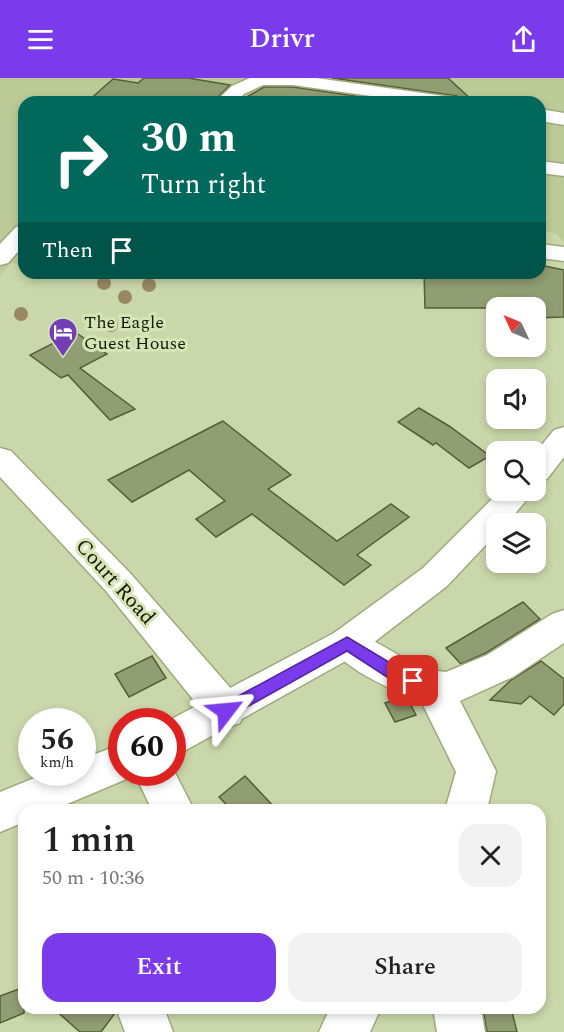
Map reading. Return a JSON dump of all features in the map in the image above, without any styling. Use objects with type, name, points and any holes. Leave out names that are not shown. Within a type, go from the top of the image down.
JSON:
[{"type":"main road","points":[[245,88],[290,79],[409,96]]},
{"type":"main road","points":[[546,116],[564,119]]},
{"type":"main road","points":[[546,168],[564,170]]},
{"type":"main road","points":[[0,258],[18,238]]},
{"type":"main road","points":[[546,252],[564,254]]},
{"type":"main road","points":[[546,459],[564,436]]},
{"type":"main road","name":"Court Road","points":[[0,458],[118,582],[226,711]]},
{"type":"main road","points":[[186,731],[347,643],[435,577],[509,501]]},
{"type":"main road","points":[[347,643],[392,672],[434,689],[453,688],[503,664],[564,624]]},
{"type":"main road","points":[[434,689],[476,771],[468,804]]},
{"type":"main road","points":[[20,804],[108,768]]},
{"type":"main road","points":[[161,786],[170,804]]},
{"type":"main road","points":[[0,812],[18,805]]},
{"type":"main road","points":[[142,1014],[148,1032]]},
{"type":"main road","points":[[343,1032],[354,1014]]},
{"type":"main road","points":[[458,1014],[461,1032]]},
{"type":"shaded area","points":[[0,78],[564,78],[564,242],[556,234],[546,232],[546,96],[18,96],[18,264],[12,262],[0,275]]},
{"type":"building","points":[[144,78],[188,78],[230,85],[219,96],[94,96],[113,79],[138,83]]},
{"type":"building","points":[[332,78],[448,78],[468,96]]},
{"type":"building","points":[[264,87],[293,87],[355,96],[248,96]]},
{"type":"building","points":[[546,266],[564,270],[564,317],[546,318],[546,297],[486,297],[486,308],[425,308],[424,279],[546,279]]},
{"type":"building","name":"The Eagle Guest House","points":[[75,332],[107,354],[80,368],[135,409],[110,420],[68,375],[61,378],[30,355]]},
{"type":"building","points":[[419,408],[449,426],[486,453],[486,458],[469,468],[436,443],[433,445],[398,422]]},
{"type":"building","points":[[223,421],[291,475],[268,489],[337,541],[391,504],[409,517],[357,555],[371,565],[344,585],[252,514],[216,537],[196,519],[225,501],[189,470],[132,502],[108,480]]},
{"type":"building","points":[[523,602],[540,619],[486,653],[461,664],[446,648]]},
{"type":"building","points":[[152,656],[166,678],[129,697],[115,674]]},
{"type":"building","points":[[541,661],[564,679],[564,704],[554,715],[530,696],[521,704],[490,700],[511,680]]},
{"type":"building","points":[[407,698],[416,715],[395,722],[385,703]]},
{"type":"building","points":[[245,776],[271,804],[226,804],[219,797]]},
{"type":"building","points":[[18,989],[18,1014],[22,1014],[0,1023],[0,996]]},
{"type":"building","points":[[60,1014],[114,1014],[101,1032],[80,1032]]},
{"type":"building","points":[[484,1014],[512,1014],[517,1032],[487,1032]]},
{"type":"place","name":"The Eagle Guest House","points":[[63,358]]},
{"type":"route","points":[[226,711],[347,643],[392,672],[413,681]]}]
